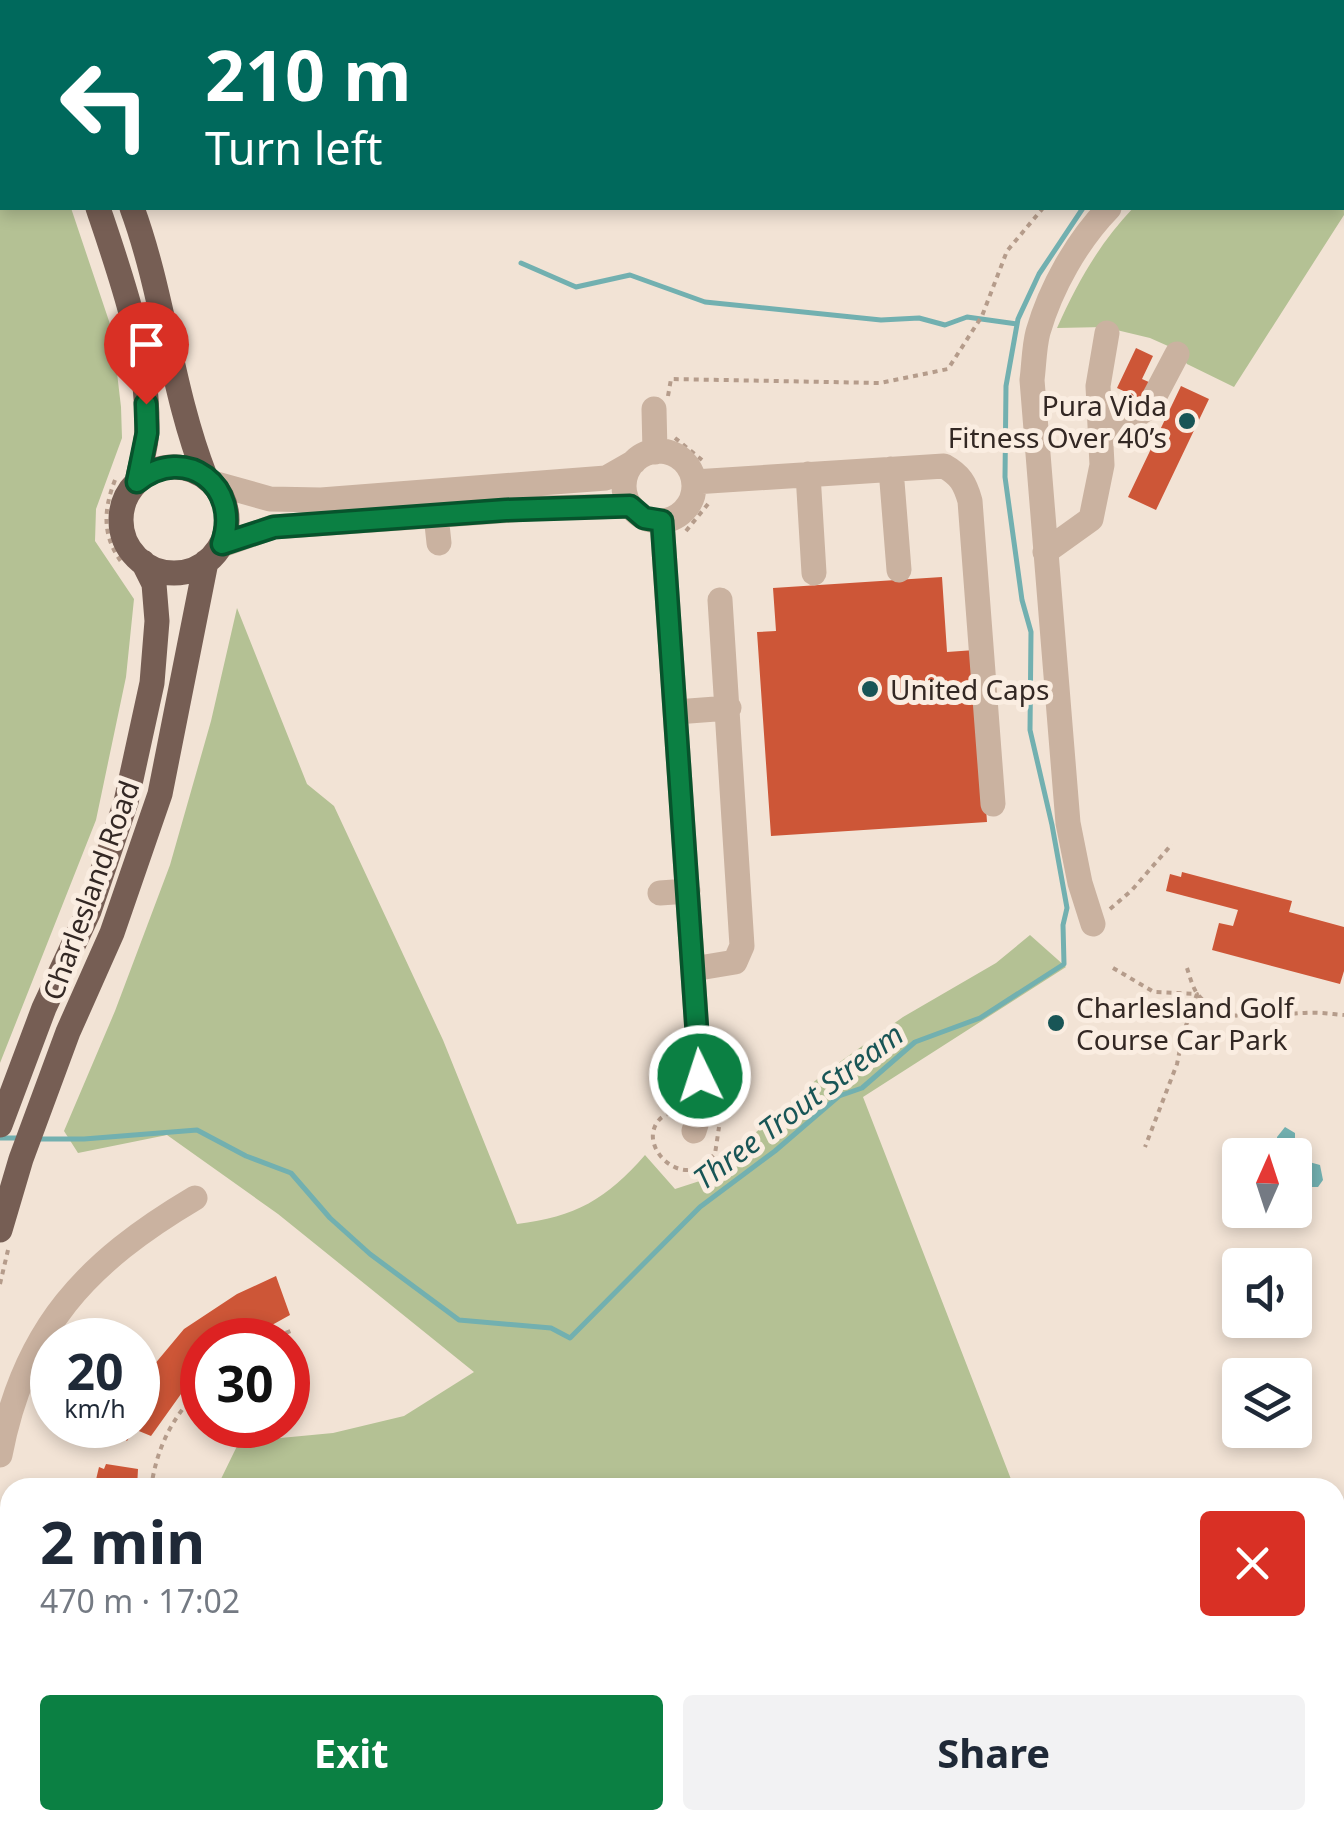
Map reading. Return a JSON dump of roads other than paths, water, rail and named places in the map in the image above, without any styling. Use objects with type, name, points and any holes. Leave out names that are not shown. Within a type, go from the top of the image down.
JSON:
[{"type":"main road","points":[[99,210],[127,294],[144,375],[147,433],[126,480],[121,524],[133,563],[172,573],[184,572],[214,553],[228,516],[220,492],[209,480],[194,470],[169,467],[126,480]]},
{"type":"main road","points":[[133,210],[148,251],[188,434],[209,480]]},
{"type":"main road","name":"Charlesland Road","points":[[0,1230],[20,1159],[112,933],[160,794],[214,553]]},
{"type":"main road","name":"Charlesland Road","points":[[0,1126],[44,1008],[89,911],[126,802],[152,683],[157,621],[154,584],[133,563]]},
{"type":"street","points":[[1093,924],[1068,823],[1032,380],[1038,334],[1060,278],[1092,226],[1107,210]]},
{"type":"street","points":[[1044,552],[1090,519],[1102,465],[1098,386],[1108,333]]},
{"type":"street","points":[[1100,440],[1150,408],[1177,354]]},
{"type":"street","points":[[660,409],[653,450],[624,483],[630,506],[644,518],[670,530]]},
{"type":"street","points":[[209,480],[270,499],[321,500],[606,478],[653,450],[666,452],[685,463],[694,482],[693,493],[670,530],[676,712],[693,969],[685,1048],[702,1105],[694,1131]]},
{"type":"street","points":[[694,482],[944,466],[958,474],[970,500],[993,804]]},
{"type":"street","points":[[891,469],[899,570]]},
{"type":"street","points":[[808,474],[814,573]]},
{"type":"street","points":[[434,491],[439,542]]},
{"type":"street","points":[[214,553],[274,527],[434,491],[630,506]]},
{"type":"street","points":[[693,969],[735,962],[742,946],[720,600]]},
{"type":"street","points":[[676,712],[729,708]]},
{"type":"street","points":[[660,893],[688,890]]},
{"type":"street","points":[[0,1455],[8,1411],[26,1369],[62,1305],[108,1256],[146,1227],[195,1198]]},
{"type":"water","points":[[1285,1127],[1295,1133],[1295,1138],[1277,1137]]},
{"type":"water","points":[[1312,1163],[1320,1165],[1323,1180],[1318,1187],[1312,1187]]},
{"type":"waterway","name":"Three Trout Stream","points":[[36,1139],[197,1130],[246,1156],[291,1173],[330,1218],[370,1254],[459,1320],[551,1328],[570,1338],[700,1207],[775,1151],[839,1096],[862,1088],[915,1042],[980,1018],[1064,964],[1063,925],[1067,908],[1030,730],[1031,632],[1022,600],[1005,477],[1006,386],[1018,319],[1039,274],[1082,210]]},
{"type":"waterway","points":[[521,263],[576,287],[630,275],[705,302],[881,320],[919,318],[945,325],[967,317],[1017,324]]},
{"type":"waterway","name":"Three Trout Stream","points":[[0,1138],[20,1138]]},
{"type":"place","name":"Pura Vida Fitness Over 40’s","points":[[1187,421]]},
{"type":"place","name":"United Caps","points":[[870,689]]},
{"type":"place","name":"Charlesland Golf Course Car Park","points":[[1056,1023]]}]
